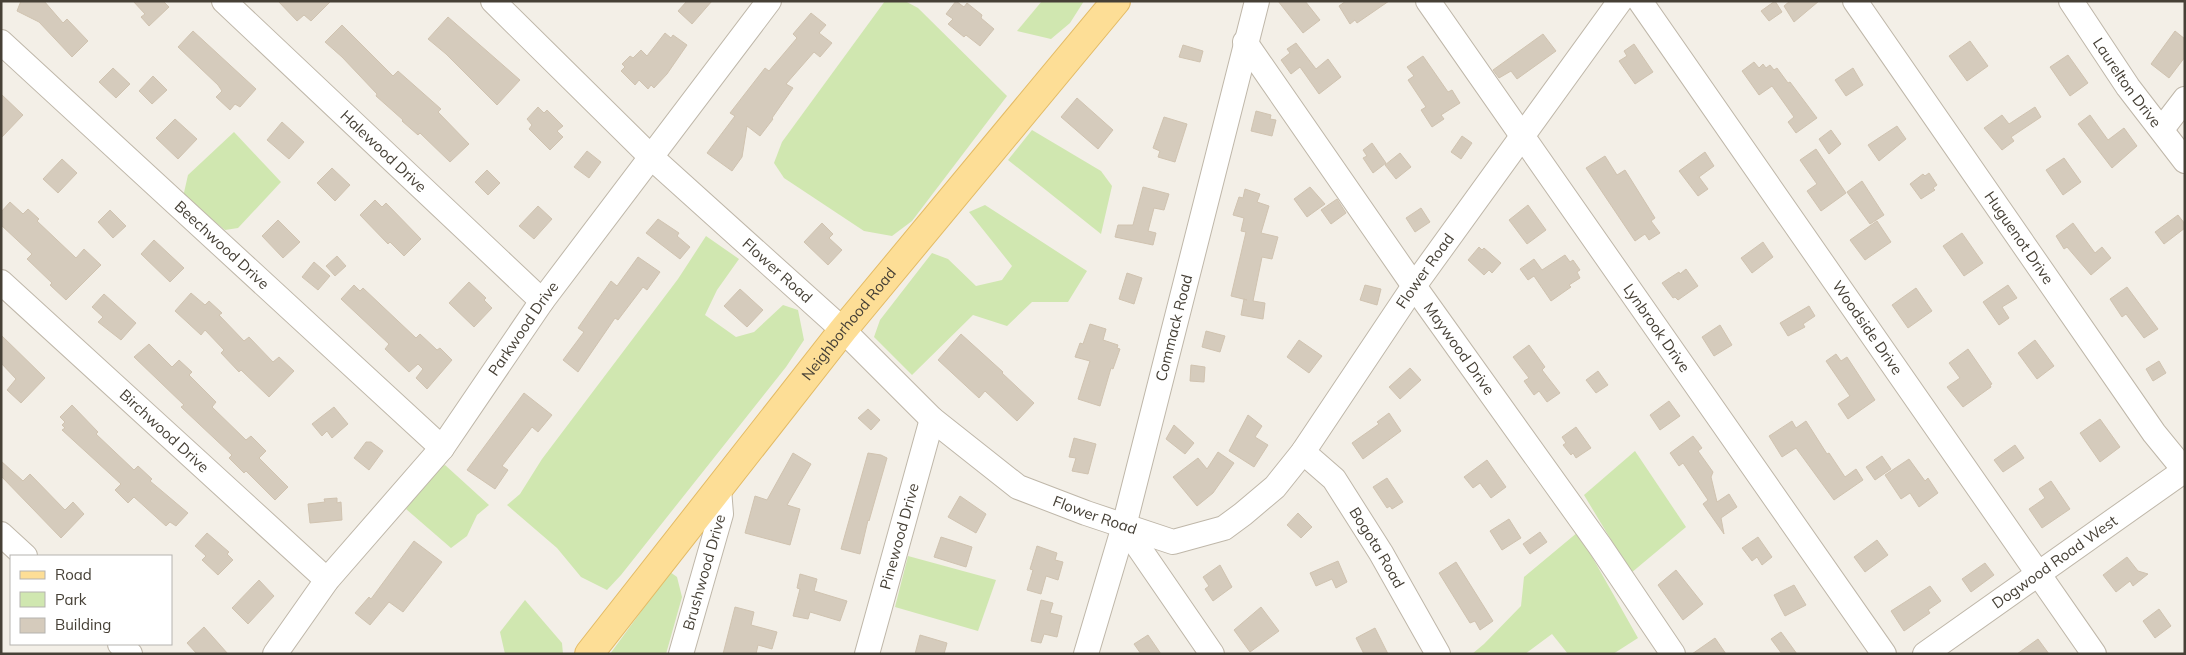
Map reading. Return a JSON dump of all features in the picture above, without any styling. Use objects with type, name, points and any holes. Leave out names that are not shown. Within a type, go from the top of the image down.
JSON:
[{"type":"main road","name":"Neighborhood Road","points":[[589,654],[842,330],[1116,1]]},
{"type":"street","name":"Halewood Drive","points":[[224,1],[542,301]]},
{"type":"street","name":"Flower Road","points":[[494,1],[651,157],[842,330],[932,419],[1018,487],[1173,542],[1224,528],[1274,487],[1304,452],[1414,286],[1620,1]]},
{"type":"street","name":"Parkwood Drive","points":[[276,654],[327,580],[442,448],[542,301],[769,1]]},
{"type":"street","name":"Commack Road","points":[[1086,654],[1124,526],[1256,1]]},
{"type":"street","name":"Lynbrook Drive","points":[[1428,1],[1884,654]]},
{"type":"street","name":"Woodside Drive","points":[[1640,1],[2094,654]]},
{"type":"street","name":"Huguenot Drive","points":[[1855,1],[2154,433],[2185,470]]},
{"type":"street","name":"Laurelton Drive","points":[[2071,1],[2128,87],[2185,161]]},
{"type":"street","name":"Beechwood Drive","points":[[1,42],[442,448]]},
{"type":"street","name":"Maywood Drive","points":[[1245,42],[1414,286],[1600,546],[1673,654]]},
{"type":"street","points":[[2162,129],[2185,100]]},
{"type":"street","name":"Birchwood Drive","points":[[1,282],[327,580]]},
{"type":"street","name":"Pinewood Drive","points":[[867,654],[932,419]]},
{"type":"street","name":"Bogota Road","points":[[1304,452],[1334,479],[1381,553],[1438,654]]},
{"type":"street","name":"Dogwood Road West","points":[[1925,654],[2185,470]]},
{"type":"street","name":"Brushwood Drive","points":[[681,654],[721,514],[719,489]]},
{"type":"street","points":[[1124,526],[1212,654]]},
{"type":"street","points":[[1,534],[24,555]]},
{"type":"street","points":[[121,645],[130,654]]},
{"type":"green space","points":[[885,1],[905,1],[918,8],[1007,96],[912,221],[892,236],[864,231],[784,178],[774,163],[782,142]]},
{"type":"green space","points":[[1042,1],[1084,1],[1070,23],[1051,39],[1017,31]]},
{"type":"green space","points":[[1032,130],[1101,171],[1112,186],[1101,234],[1008,160]]},
{"type":"green space","points":[[234,132],[281,182],[238,228],[225,230],[183,197],[188,175]]},
{"type":"green space","points":[[985,205],[1087,271],[1068,302],[1032,302],[1007,326],[973,315],[912,375],[874,337],[880,320],[932,253],[948,259],[976,286],[1002,280],[1012,266],[969,212]]},
{"type":"green space","points":[[706,236],[739,259],[717,290],[705,315],[736,337],[754,332],[783,305],[798,310],[804,340],[786,367],[621,575],[607,590],[581,577],[557,548],[507,505],[520,494],[542,459],[678,279]]},
{"type":"green space","points":[[1635,451],[1686,527],[1631,573],[1584,495]]},
{"type":"green space","points":[[445,465],[489,505],[477,515],[467,536],[451,548],[406,509],[436,469]]},
{"type":"green space","points":[[1578,532],[1638,638],[1613,654],[1568,654],[1552,634],[1525,654],[1472,654],[1521,606],[1524,577]]},
{"type":"green space","points":[[908,556],[996,580],[978,631],[895,607]]},
{"type":"green space","points":[[670,572],[677,577],[682,597],[666,654],[610,654]]},
{"type":"green space","points":[[525,600],[562,643],[563,654],[505,654],[500,632]]},
{"type":"building","points":[[21,1],[44,1],[63,23],[67,19],[88,41],[72,57],[39,22],[17,11]]},
{"type":"building","points":[[133,1],[163,1],[169,7],[149,26],[141,17],[145,14]]},
{"type":"building","points":[[278,1],[331,1],[311,21],[304,15],[297,21]]},
{"type":"building","points":[[687,1],[712,1],[692,24],[678,11]]},
{"type":"building","points":[[956,1],[964,7],[967,3],[982,15],[981,18],[994,29],[980,46],[966,35],[964,37],[948,24],[953,19],[946,14]]},
{"type":"building","points":[[1278,1],[1305,1],[1320,20],[1303,33]]},
{"type":"building","points":[[1346,1],[1389,1],[1357,23],[1355,20],[1350,24],[1339,6]]},
{"type":"building","points":[[1775,1],[1782,12],[1769,21],[1761,11]]},
{"type":"building","points":[[1790,1],[1819,1],[1794,22],[1784,6]]},
{"type":"building","points":[[811,13],[826,25],[819,33],[832,43],[820,57],[814,52],[786,84],[793,88],[760,136],[747,126],[742,157],[732,171],[707,153],[735,116],[730,113],[765,68],[769,71],[797,38],[793,34]]},
{"type":"building","points":[[448,17],[520,80],[497,105],[446,54],[428,39]]},
{"type":"building","points":[[342,25],[393,76],[398,71],[441,109],[438,112],[469,144],[450,162],[420,133],[418,135],[402,121],[376,96],[377,94],[342,57],[325,42]]},
{"type":"building","points":[[193,31],[256,89],[240,107],[235,104],[230,110],[216,97],[222,91],[218,85],[178,47]]},
{"type":"building","points":[[2175,31],[2185,39],[2185,57],[2169,78],[2151,64]]},
{"type":"building","points":[[665,33],[671,38],[673,35],[687,45],[667,74],[654,88],[651,85],[648,89],[639,80],[635,85],[621,71],[625,67],[622,64],[630,56],[633,58],[641,50],[647,56]]},
{"type":"building","points":[[1543,34],[1556,51],[1517,79],[1511,71],[1499,78],[1493,70]]},
{"type":"building","points":[[1970,41],[1988,66],[1967,81],[1949,56]]},
{"type":"building","points":[[1296,43],[1316,69],[1328,59],[1341,77],[1319,94],[1300,67],[1291,74],[1281,60],[1290,53],[1287,49]]},
{"type":"building","points":[[1634,44],[1653,72],[1635,84],[1619,61],[1627,56],[1624,51]]},
{"type":"building","points":[[1183,45],[1203,51],[1200,62],[1179,57]]},
{"type":"building","points":[[2068,55],[2088,83],[2070,96],[2050,67]]},
{"type":"building","points":[[1423,56],[1448,92],[1452,90],[1460,103],[1441,115],[1444,119],[1432,127],[1421,110],[1426,107],[1408,80],[1414,76],[1407,67]]},
{"type":"building","points":[[1754,62],[1759,68],[1763,64],[1766,68],[1770,65],[1774,70],[1777,68],[1817,118],[1796,133],[1788,122],[1794,117],[1772,86],[1759,95],[1742,71]]},
{"type":"building","points":[[113,68],[130,84],[116,98],[99,82]]},
{"type":"building","points":[[1853,68],[1863,85],[1846,96],[1835,80]]},
{"type":"building","points":[[153,76],[167,90],[152,104],[139,91]]},
{"type":"building","points":[[1,94],[23,115],[1,138]]},
{"type":"building","points":[[1077,98],[1113,130],[1098,149],[1061,117]]},
{"type":"building","points":[[538,107],[544,113],[547,110],[563,126],[557,131],[563,137],[550,150],[529,129],[532,125],[527,119]]},
{"type":"building","points":[[2035,107],[2041,117],[2011,137],[2014,141],[2002,150],[1984,128],[2002,115],[2009,124]]},
{"type":"building","points":[[1256,111],[1271,115],[1270,119],[1276,120],[1272,136],[1251,131]]},
{"type":"building","points":[[2090,115],[2108,140],[2124,128],[2137,146],[2112,168],[2078,124]]},
{"type":"building","points":[[1164,117],[1187,124],[1175,162],[1158,157],[1160,151],[1153,148]]},
{"type":"building","points":[[175,119],[197,139],[178,159],[156,138]]},
{"type":"building","points":[[282,122],[304,142],[289,159],[267,140]]},
{"type":"building","points":[[1897,126],[1906,139],[1879,161],[1868,145]]},
{"type":"building","points":[[1831,130],[1841,144],[1829,154],[1819,139]]},
{"type":"building","points":[[1462,136],[1472,143],[1461,159],[1451,152]]},
{"type":"building","points":[[1372,143],[1386,163],[1373,173],[1363,158],[1367,156],[1363,150]]},
{"type":"building","points":[[1816,149],[1846,193],[1821,211],[1807,191],[1817,184],[1800,160]]},
{"type":"building","points":[[587,151],[601,162],[589,178],[574,167]]},
{"type":"building","points":[[1705,152],[1714,166],[1699,177],[1708,189],[1698,196],[1679,171]]},
{"type":"building","points":[[1400,153],[1411,167],[1396,179],[1385,165]]},
{"type":"building","points":[[1605,156],[1617,175],[1625,170],[1655,218],[1651,221],[1660,233],[1649,240],[1645,234],[1635,241],[1586,168]]},
{"type":"building","points":[[2064,158],[2081,182],[2063,195],[2046,170]]},
{"type":"building","points":[[62,159],[77,173],[58,193],[43,179]]},
{"type":"building","points":[[332,168],[350,185],[335,201],[317,183]]},
{"type":"building","points":[[487,170],[500,183],[488,195],[475,182]]},
{"type":"building","points":[[1929,173],[1937,185],[1933,188],[1935,190],[1921,199],[1910,184],[1923,174],[1925,176]]},
{"type":"building","points":[[1862,181],[1884,215],[1870,224],[1847,192]]},
{"type":"building","points":[[1143,187],[1169,194],[1164,210],[1154,208],[1148,231],[1156,233],[1153,245],[1115,237],[1118,225],[1133,225]]},
{"type":"building","points":[[1310,187],[1325,204],[1307,217],[1294,199]]},
{"type":"building","points":[[1245,189],[1260,194],[1257,202],[1269,206],[1261,233],[1278,237],[1272,259],[1262,257],[1253,301],[1265,303],[1263,319],[1241,315],[1244,299],[1231,296],[1246,232],[1241,231],[1244,218],[1233,215],[1239,197],[1243,198]]},
{"type":"building","points":[[1337,199],[1346,213],[1331,224],[1321,210]]},
{"type":"building","points":[[375,200],[382,207],[386,203],[421,239],[404,256],[390,242],[388,244],[360,215]]},
{"type":"building","points":[[10,202],[23,214],[28,209],[39,219],[37,221],[76,258],[84,249],[101,265],[66,300],[50,285],[52,283],[27,259],[32,254],[1,225],[1,212]]},
{"type":"building","points":[[1528,205],[1546,230],[1527,244],[1509,220]]},
{"type":"building","points":[[538,206],[552,219],[534,239],[519,226]]},
{"type":"building","points":[[1421,208],[1430,222],[1415,232],[1406,218]]},
{"type":"building","points":[[110,210],[126,226],[113,238],[98,222]]},
{"type":"building","points":[[2178,215],[2185,224],[2185,228],[2164,244],[2155,232]]},
{"type":"building","points":[[658,219],[679,233],[677,236],[690,247],[680,259],[646,233]]},
{"type":"building","points":[[278,220],[300,242],[283,258],[262,236]]},
{"type":"building","points":[[1877,221],[1891,242],[1865,260],[1850,240]]},
{"type":"building","points":[[822,223],[833,234],[829,238],[842,250],[828,265],[804,242]]},
{"type":"building","points":[[2073,223],[2095,253],[2102,247],[2111,258],[2091,275],[2067,247],[2064,249],[2056,236]]},
{"type":"building","points":[[1962,233],[1983,263],[1964,276],[1943,246]]},
{"type":"building","points":[[154,240],[184,268],[170,282],[141,254]]},
{"type":"building","points":[[1763,242],[1773,257],[1752,273],[1741,258]]},
{"type":"building","points":[[1479,247],[1482,250],[1484,248],[1501,263],[1492,273],[1489,270],[1484,275],[1468,260]]},
{"type":"building","points":[[1565,255],[1570,262],[1573,260],[1580,270],[1577,272],[1580,278],[1551,301],[1534,276],[1528,280],[1520,269],[1534,259],[1542,270]]},
{"type":"building","points":[[337,256],[346,266],[335,276],[326,266]]},
{"type":"building","points":[[638,257],[660,272],[647,290],[643,287],[618,320],[615,318],[578,372],[563,360],[584,332],[578,328],[611,281],[617,286]]},
{"type":"building","points":[[314,262],[330,276],[318,290],[302,277]]},
{"type":"building","points":[[1686,269],[1698,286],[1678,300],[1675,297],[1673,298],[1662,283]]},
{"type":"building","points":[[1127,273],[1142,278],[1134,304],[1119,299]]},
{"type":"building","points":[[469,282],[486,298],[484,300],[492,308],[474,327],[449,303]]},
{"type":"building","points":[[354,285],[360,291],[363,288],[416,338],[420,334],[437,350],[440,348],[452,360],[427,389],[416,378],[423,369],[418,364],[409,372],[385,349],[389,344],[341,299]]},
{"type":"building","points":[[1365,285],[1381,289],[1377,305],[1360,300]]},
{"type":"building","points":[[2008,285],[2017,298],[2002,307],[2009,318],[1999,325],[1983,302]]},
{"type":"building","points":[[2127,287],[2158,329],[2144,338],[2126,314],[2122,317],[2110,299]]},
{"type":"building","points":[[1916,288],[1932,311],[1908,328],[1892,305]]},
{"type":"building","points":[[740,289],[763,310],[747,327],[724,306]]},
{"type":"building","points":[[191,293],[205,305],[209,301],[222,313],[219,315],[244,341],[249,337],[273,362],[279,357],[294,371],[269,397],[241,370],[239,372],[221,353],[224,350],[205,330],[201,335],[175,311]]},
{"type":"building","points":[[104,294],[136,323],[121,340],[98,322],[103,317],[92,307]]},
{"type":"building","points":[[1809,306],[1815,316],[1803,324],[1805,327],[1788,336],[1780,323]]},
{"type":"building","points":[[1090,324],[1106,329],[1103,340],[1118,345],[1117,348],[1120,349],[1113,369],[1111,368],[1100,406],[1078,399],[1090,361],[1075,357],[1080,343],[1083,344]]},
{"type":"building","points":[[1720,325],[1732,345],[1714,356],[1702,337]]},
{"type":"building","points":[[1206,331],[1225,336],[1220,352],[1202,347]]},
{"type":"building","points":[[961,334],[1034,403],[1017,421],[985,391],[979,398],[938,360]]},
{"type":"building","points":[[1,335],[45,378],[21,403],[7,390],[16,379],[1,363]]},
{"type":"building","points":[[1299,340],[1322,356],[1309,373],[1287,357]]},
{"type":"building","points":[[2035,340],[2054,366],[2037,379],[2018,353]]},
{"type":"building","points":[[149,344],[172,367],[179,360],[192,372],[189,375],[216,402],[212,407],[246,440],[251,436],[266,451],[259,458],[288,487],[275,500],[246,471],[244,473],[229,458],[232,455],[181,407],[184,405],[134,357]]},
{"type":"building","points":[[1529,345],[1545,367],[1542,370],[1560,393],[1547,402],[1539,391],[1534,395],[1524,381],[1529,378],[1513,357]]},
{"type":"building","points":[[1968,349],[1992,384],[1990,385],[1991,387],[1963,407],[1947,387],[1960,378],[1949,363]]},
{"type":"building","points":[[1836,354],[1841,361],[1847,357],[1875,400],[1848,419],[1838,404],[1850,396],[1826,361]]},
{"type":"building","points":[[2159,361],[2166,373],[2153,381],[2146,369]]},
{"type":"building","points":[[1191,365],[1205,367],[1204,382],[1190,381]]},
{"type":"building","points":[[1410,368],[1421,380],[1400,399],[1389,387]]},
{"type":"building","points":[[1598,371],[1608,385],[1596,393],[1586,380]]},
{"type":"building","points":[[524,393],[552,415],[538,432],[532,427],[502,466],[508,470],[495,489],[467,470]]},
{"type":"building","points":[[1669,401],[1680,416],[1660,430],[1650,415]]},
{"type":"building","points":[[72,405],[98,432],[96,434],[134,470],[138,466],[152,479],[150,481],[188,513],[176,526],[170,522],[166,526],[134,497],[128,503],[115,490],[121,484],[62,430],[65,428],[62,425],[65,422],[60,417]]},
{"type":"building","points":[[334,407],[348,424],[332,438],[327,431],[322,436],[312,424]]},
{"type":"building","points":[[868,409],[880,420],[871,430],[858,418]]},
{"type":"building","points":[[1389,413],[1401,431],[1363,459],[1352,443],[1379,424],[1377,422]]},
{"type":"building","points":[[1248,415],[1262,426],[1255,437],[1268,445],[1254,467],[1229,451]]},
{"type":"building","points":[[2100,419],[2120,447],[2100,462],[2080,433]]},
{"type":"building","points":[[1792,421],[1796,428],[1806,421],[1827,454],[1829,453],[1845,477],[1856,469],[1863,480],[1834,500],[1796,448],[1782,457],[1769,436]]},
{"type":"building","points":[[1174,425],[1194,443],[1185,454],[1166,439]]},
{"type":"building","points":[[1576,427],[1591,448],[1576,458],[1563,445],[1566,443],[1562,437]]},
{"type":"building","points":[[1693,436],[1702,448],[1698,451],[1713,472],[1711,477],[1717,502],[1729,494],[1737,507],[1721,518],[1724,534],[1703,504],[1708,500],[1683,463],[1679,466],[1670,453]]},
{"type":"building","points":[[1074,438],[1096,444],[1088,474],[1072,471],[1076,458],[1069,457]]},
{"type":"building","points":[[366,442],[371,442],[383,451],[369,470],[354,458]]},
{"type":"building","points":[[2015,445],[2024,458],[2003,472],[1994,460]]},
{"type":"building","points":[[1218,452],[1234,463],[1213,493],[1197,506],[1173,477],[1198,458],[1207,469]]},
{"type":"building","points":[[793,453],[811,464],[787,505],[800,509],[790,545],[745,533],[755,496],[767,500]]},
{"type":"building","points":[[868,453],[887,458],[868,520],[860,554],[841,549]]},
{"type":"building","points":[[1882,456],[1891,469],[1875,480],[1866,467]]},
{"type":"building","points":[[1909,459],[1925,481],[1928,478],[1938,493],[1919,507],[1910,493],[1901,499],[1885,475]]},
{"type":"building","points":[[1487,460],[1506,487],[1491,498],[1480,483],[1473,488],[1464,477]]},
{"type":"building","points":[[1,461],[23,481],[30,474],[65,510],[73,502],[84,514],[61,538],[1,476]]},
{"type":"building","points":[[1387,478],[1403,502],[1392,509],[1390,506],[1387,508],[1373,487]]},
{"type":"building","points":[[2051,481],[2070,509],[2042,528],[2029,509],[2045,498],[2039,489]]},
{"type":"building","points":[[960,496],[986,514],[976,533],[948,517]]},
{"type":"building","points":[[337,498],[337,503],[341,502],[342,520],[310,523],[308,504],[325,502],[324,499]]},
{"type":"building","points":[[1298,513],[1312,527],[1301,538],[1287,525]]},
{"type":"building","points":[[1509,519],[1521,538],[1502,550],[1490,531]]},
{"type":"building","points":[[1540,532],[1547,542],[1530,554],[1523,544]]},
{"type":"building","points":[[207,533],[229,552],[227,554],[233,560],[218,575],[202,560],[206,556],[195,546]]},
{"type":"building","points":[[941,537],[972,547],[966,567],[934,557]]},
{"type":"building","points":[[1758,537],[1772,557],[1762,565],[1757,557],[1752,561],[1742,548]]},
{"type":"building","points":[[1877,540],[1888,555],[1865,572],[1854,557]]},
{"type":"building","points":[[414,541],[442,562],[403,612],[389,602],[370,625],[355,613],[369,597],[371,599]]},
{"type":"building","points":[[1037,546],[1057,553],[1055,560],[1063,562],[1058,580],[1046,576],[1041,594],[1027,590],[1033,570],[1030,569]]},
{"type":"building","points":[[2127,557],[2138,571],[2148,574],[2133,586],[2130,581],[2116,592],[2103,575]]},
{"type":"building","points":[[1338,561],[1347,582],[1336,588],[1332,579],[1316,586],[1310,573]]},
{"type":"building","points":[[1456,562],[1493,621],[1480,630],[1475,621],[1470,623],[1439,573]]},
{"type":"building","points":[[1985,563],[1994,575],[1971,592],[1962,579]]},
{"type":"building","points":[[1220,565],[1232,587],[1213,601],[1205,589],[1209,586],[1203,577]]},
{"type":"building","points":[[1676,570],[1703,604],[1683,620],[1658,585]]},
{"type":"building","points":[[800,574],[817,579],[814,591],[847,601],[840,621],[810,612],[808,619],[793,616],[800,589],[797,588]]},
{"type":"building","points":[[259,580],[274,596],[248,624],[232,608]]},
{"type":"building","points":[[1794,585],[1806,605],[1785,616],[1774,595]]},
{"type":"building","points":[[1930,586],[1941,601],[1928,610],[1930,613],[1904,631],[1891,611]]},
{"type":"building","points":[[1041,600],[1053,603],[1050,613],[1062,616],[1057,637],[1044,634],[1041,643],[1031,641]]},
{"type":"building","points":[[735,607],[754,612],[751,625],[777,632],[772,649],[758,645],[756,654],[723,654]]},
{"type":"building","points":[[1261,607],[1279,631],[1250,652],[1234,630]]},
{"type":"building","points":[[2159,609],[2171,626],[2155,638],[2143,621]]},
{"type":"building","points":[[204,627],[228,654],[197,654],[187,643]]},
{"type":"building","points":[[1375,628],[1388,654],[1364,654],[1356,638]]},
{"type":"building","points":[[1781,632],[1797,654],[1782,654],[1771,639]]},
{"type":"building","points":[[920,635],[947,643],[944,654],[915,654]]},
{"type":"building","points":[[1148,635],[1161,654],[1141,654],[1134,644]]},
{"type":"building","points":[[1715,638],[1726,654],[1692,654]]},
{"type":"building","points":[[2038,639],[2049,654],[2017,654]]}]
